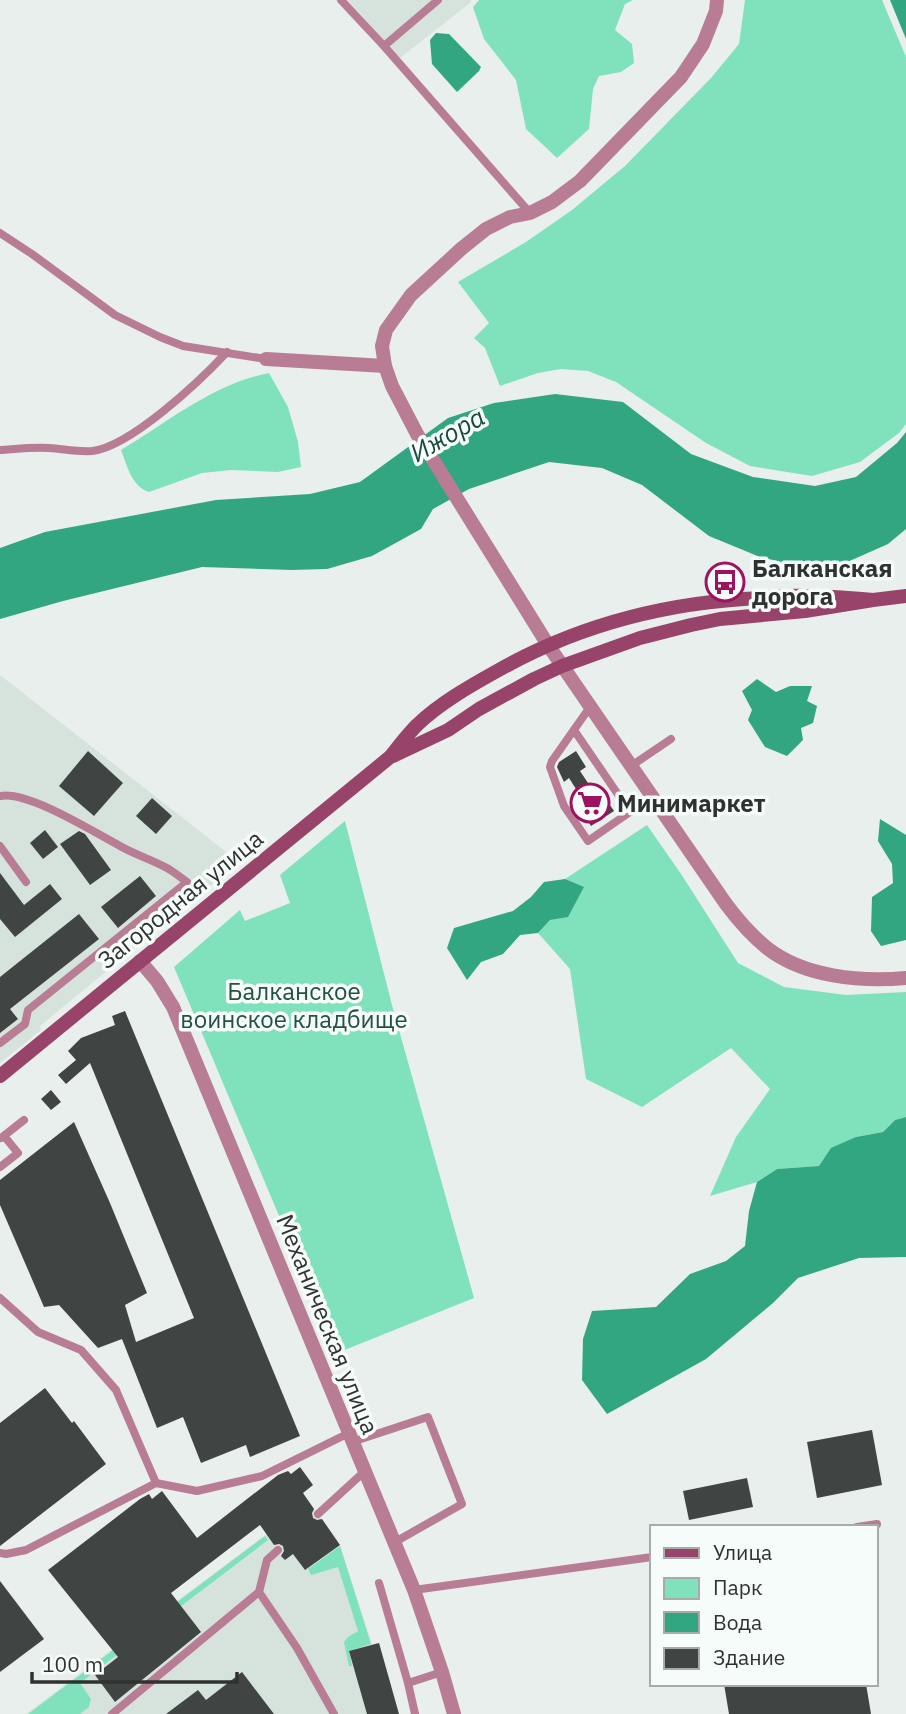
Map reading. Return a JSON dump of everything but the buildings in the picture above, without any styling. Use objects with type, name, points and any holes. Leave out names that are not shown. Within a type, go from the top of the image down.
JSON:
[{"type":"main road","name":"Загородная улица","points":[[0,1076],[390,757],[418,724],[481,680],[515,661],[594,628],[630,617],[692,604],[729,599],[803,596],[873,600]]},
{"type":"main road","name":"Загородная улица","points":[[390,757],[448,730],[504,694],[562,666],[640,638],[720,619],[805,611],[906,596]]},
{"type":"street","points":[[717,0],[716,11],[703,44],[681,77],[580,181],[552,202],[530,214],[510,218],[486,229],[411,295],[386,330],[382,346],[385,366],[392,386],[417,434],[548,645],[743,926],[767,948],[793,963],[817,972],[843,977],[906,978]]},
{"type":"street","points":[[266,359],[385,366]]},
{"type":"street","name":"Механическая улица","points":[[140,961],[157,981],[173,1007],[395,1542],[414,1590],[454,1714]]},
{"type":"lane","points":[[341,0],[530,214]]},
{"type":"lane","points":[[384,46],[438,0]]},
{"type":"lane","points":[[0,233],[115,315],[160,337],[183,346],[266,359]]},
{"type":"lane","points":[[0,450],[49,448],[73,452],[94,451],[110,446],[184,395],[227,352]]},
{"type":"lane","points":[[590,707],[550,767],[564,806],[588,841],[630,812],[656,802]]},
{"type":"lane","points":[[573,730],[630,812]]},
{"type":"lane","points":[[631,766],[671,738]]},
{"type":"lane","points":[[0,796],[9,794],[48,808],[119,846],[166,867],[187,882],[28,1010],[25,1024],[0,1043]]},
{"type":"lane","points":[[0,846],[26,882]]},
{"type":"lane","points":[[0,1167],[18,1153],[2,1137],[24,1120]]},
{"type":"lane","points":[[0,1298],[38,1332],[81,1350],[117,1390],[156,1483]]},
{"type":"lane","points":[[0,1553],[26,1550],[156,1483],[197,1491],[262,1476],[350,1438],[428,1417],[461,1504],[395,1542]]},
{"type":"lane","points":[[318,1514],[365,1471]]},
{"type":"lane","points":[[870,1525],[877,1524]]},
{"type":"lane","points":[[111,1714],[259,1592],[267,1560],[278,1550]]},
{"type":"lane","points":[[414,1590],[650,1557]]},
{"type":"lane","points":[[379,1583],[415,1714]]},
{"type":"lane","points":[[259,1592],[297,1648],[334,1714]]},
{"type":"lane","points":[[408,1683],[442,1672]]},
{"type":"shaded area","points":[[348,0],[470,0],[471,2],[400,58]]},
{"type":"shaded area","points":[[0,675],[239,862],[40,1026],[41,1030],[0,1063]]},
{"type":"shaded area","points":[[309,1502],[340,1545],[372,1644],[379,1643],[399,1714],[26,1714]]},
{"type":"green space","points":[[479,0],[633,0],[625,4],[615,30],[632,44],[634,63],[621,72],[599,76],[593,89],[589,129],[557,158],[526,129],[516,80],[484,39],[473,7]]},
{"type":"green space","points":[[745,0],[882,0],[906,57],[906,424],[899,433],[860,462],[812,476],[750,466],[706,443],[616,382],[588,371],[561,369],[538,373],[500,386],[485,348],[474,338],[489,323],[458,282],[526,242],[572,210],[625,166],[711,78],[739,44]]},
{"type":"green space","points":[[269,373],[288,407],[298,442],[301,467],[278,472],[231,470],[202,473],[149,492],[138,485],[130,474],[121,450],[210,395],[248,378]]},
{"type":"green space","name":"Балканское воинское кладбище","points":[[345,821],[392,1005],[474,1298],[337,1353],[174,967],[240,910],[245,921],[290,903],[280,875]]},
{"type":"green space","points":[[647,825],[738,963],[784,987],[846,995],[906,992],[906,1117],[895,1120],[883,1132],[856,1137],[819,1166],[777,1169],[757,1182],[710,1196],[736,1137],[770,1089],[731,1048],[642,1107],[586,1079],[570,969],[538,933],[550,920],[568,916],[583,888],[565,879]]},
{"type":"green space","points":[[265,1536],[268,1540],[80,1683],[91,1699],[89,1707],[80,1714],[28,1714]]},
{"type":"green space","points":[[340,1546],[371,1644],[349,1651],[352,1666],[349,1666],[344,1642],[358,1631],[338,1567],[311,1575],[308,1569]]},
{"type":"water","points":[[890,0],[906,0],[906,39]]},
{"type":"water","points":[[436,33],[449,34],[481,67],[457,92],[432,64],[430,40]]},
{"type":"water","name":"Ижора","points":[[555,394],[623,402],[691,454],[753,477],[815,486],[856,477],[897,443],[906,432],[906,529],[888,544],[845,563],[804,567],[760,557],[709,536],[642,485],[602,468],[549,462],[469,489],[433,509],[421,529],[372,556],[327,569],[202,567],[0,619],[0,548],[45,532],[216,500],[310,494],[360,482],[448,418],[494,403]]},
{"type":"water","points":[[757,679],[776,692],[790,686],[812,686],[807,701],[817,706],[813,723],[801,728],[803,740],[787,756],[765,747],[748,720],[752,710],[742,691]]},
{"type":"water","points":[[880,819],[906,835],[906,940],[881,946],[871,931],[872,897],[893,883],[892,864],[878,841]]},
{"type":"water","points":[[565,879],[584,887],[568,917],[550,920],[538,933],[520,935],[503,954],[481,962],[467,980],[447,948],[454,928],[513,911],[544,882]]},
{"type":"water","points":[[906,1117],[906,1257],[859,1258],[798,1278],[773,1303],[706,1359],[607,1414],[582,1380],[583,1339],[592,1311],[656,1307],[690,1274],[726,1261],[745,1246],[749,1211],[757,1182],[777,1169],[819,1166],[831,1148],[856,1137],[883,1132],[895,1120]]},
{"type":"place","name":"Балканская дорога","points":[[725,582]]},
{"type":"place","name":"Минимаркет","points":[[590,803]]}]
